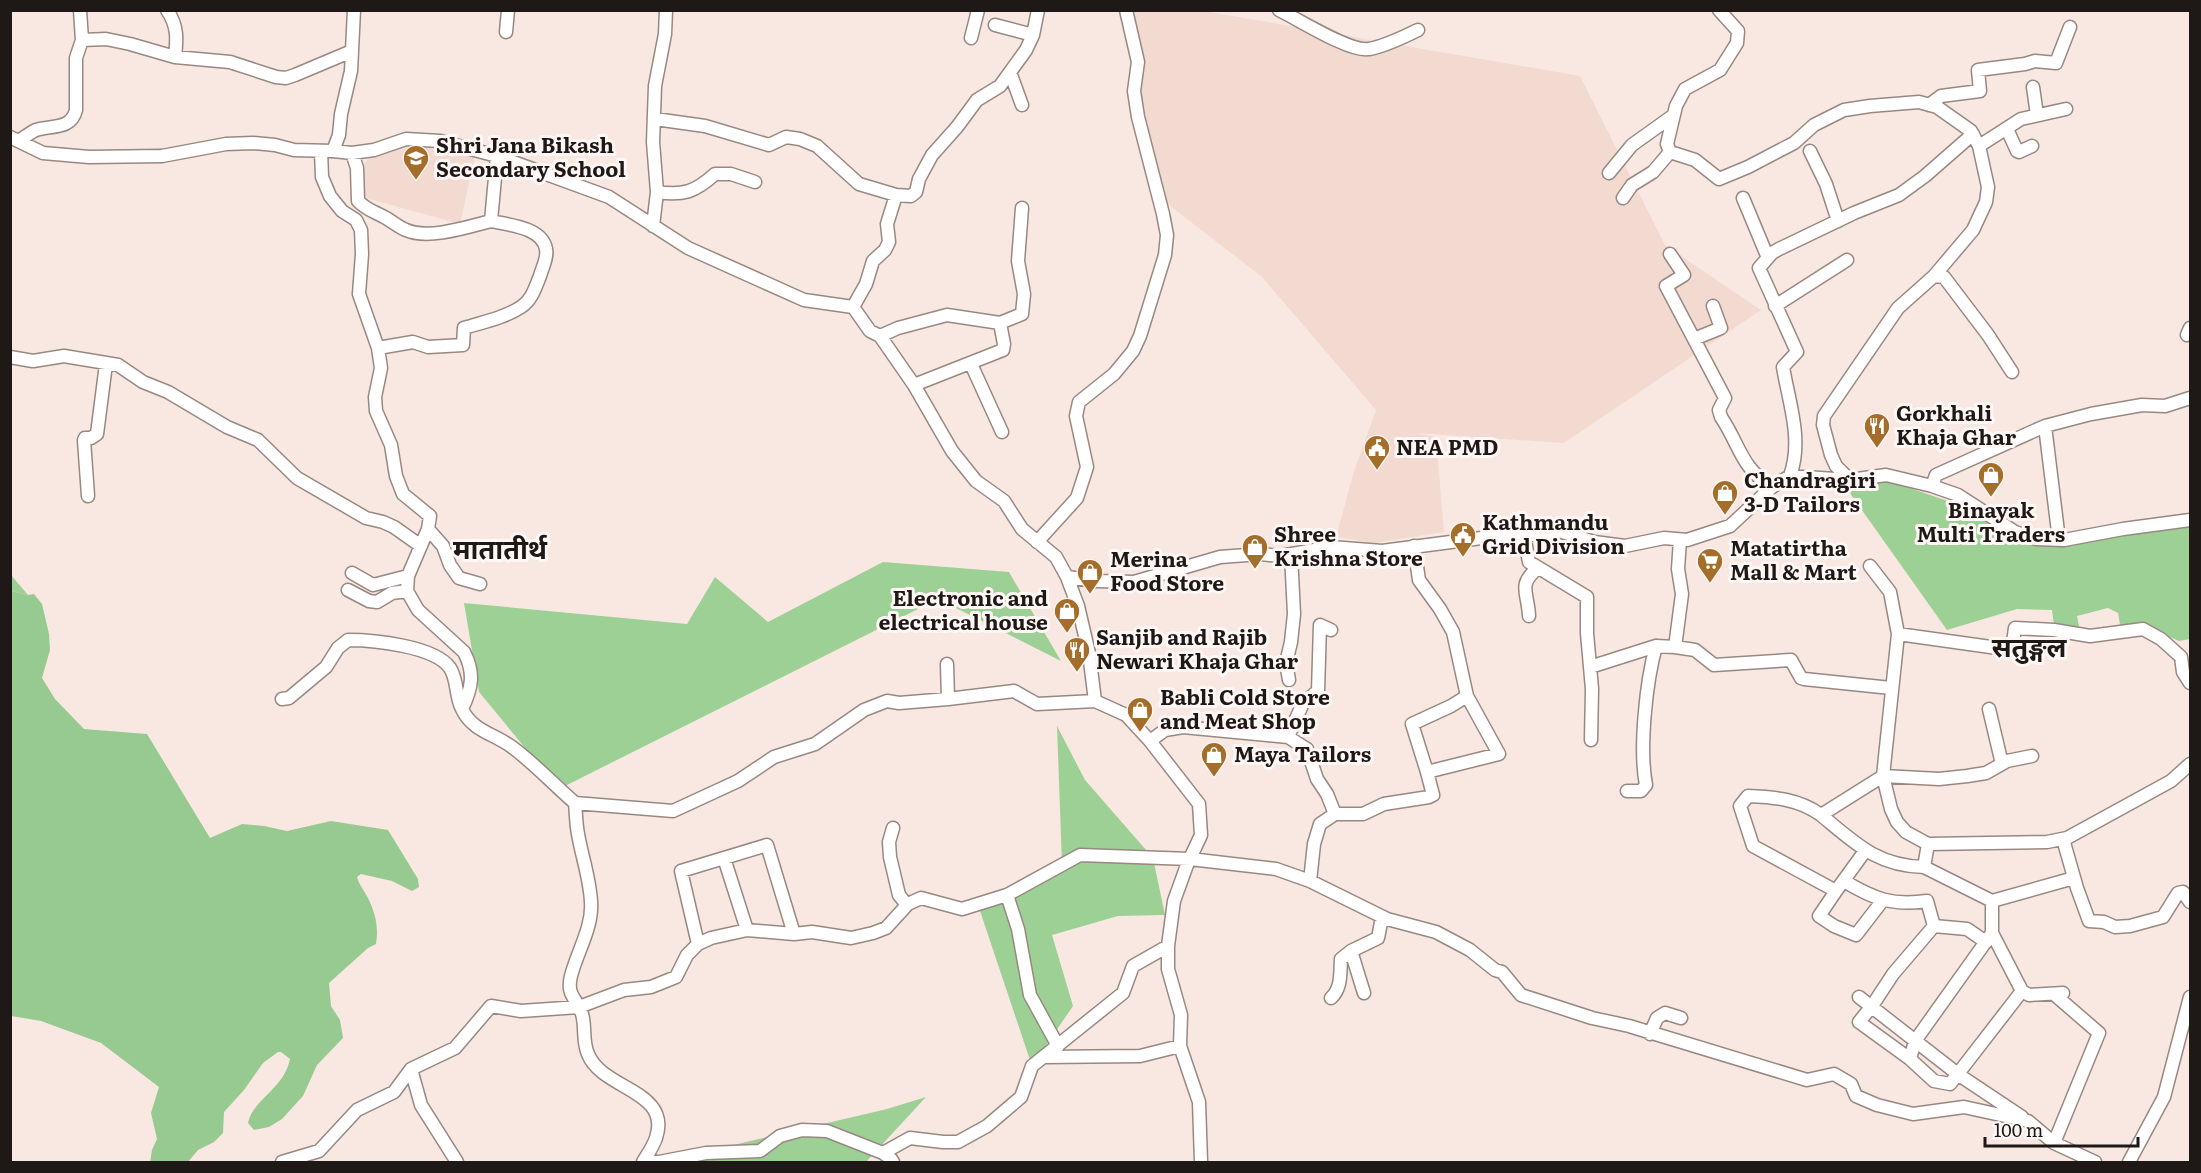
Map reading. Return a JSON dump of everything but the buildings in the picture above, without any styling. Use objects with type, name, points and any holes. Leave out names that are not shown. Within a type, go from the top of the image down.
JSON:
[{"type":"street","points":[[18,140],[35,130],[67,124],[75,117],[76,58],[82,40],[80,10]]},
{"type":"street","points":[[167,10],[177,29],[175,57]]},
{"type":"street","points":[[354,10],[351,71],[341,114],[339,135],[327,151],[322,177],[330,196],[342,211],[356,220],[361,230],[359,294],[378,348],[381,368],[375,397],[376,411],[391,446],[400,487],[408,500],[430,516],[428,529],[408,576],[407,591],[418,610],[464,652],[469,661],[470,691],[462,709]]},
{"type":"street","points":[[506,32],[508,10]]},
{"type":"street","points":[[653,226],[657,192],[653,142],[655,86],[665,34],[666,10]]},
{"type":"street","points":[[971,38],[978,10]]},
{"type":"street","points":[[655,119],[705,126],[769,145],[786,137],[800,139],[817,146],[859,184],[896,195],[911,196],[916,192],[919,180],[932,155],[977,100],[1000,86],[1010,72],[1033,35],[1038,10]]},
{"type":"street","points":[[1037,542],[1080,492],[1087,467],[1076,416],[1079,402],[1114,374],[1133,351],[1140,336],[1165,255],[1167,235],[1134,89],[1138,62],[1126,10]]},
{"type":"street","points":[[1278,10],[1330,38],[1367,50],[1418,30]]},
{"type":"street","points":[[1670,152],[1667,144],[1674,115],[1685,89],[1720,70],[1737,43],[1738,31],[1719,10]]},
{"type":"street","points":[[995,25],[1033,35]]},
{"type":"street","points":[[1929,105],[1941,96],[1980,91],[1978,70],[2035,61],[2056,63],[2070,27]]},
{"type":"street","points":[[82,40],[106,39],[175,57],[230,62],[286,78],[352,51]]},
{"type":"street","points":[[1010,72],[1022,105]]},
{"type":"street","points":[[2033,87],[2037,115]]},
{"type":"street","points":[[1670,152],[1695,160],[1719,179],[1748,168],[1794,143],[1814,125],[1845,110],[1919,102],[1936,107],[1958,120],[1972,134],[1979,146],[1988,187],[1986,202],[1973,230],[1934,276],[1898,308],[1824,416],[1823,425],[1831,455],[1836,466],[1850,480]]},
{"type":"street","points":[[1979,146],[2021,119],[2066,109]]},
{"type":"street","points":[[1609,173],[1632,146],[1674,115]]},
{"type":"street","points":[[2007,129],[2017,151],[2032,146]]},
{"type":"street","points":[[1790,476],[1795,461],[1796,439],[1783,367],[1797,352],[1759,268],[1779,249],[1838,220],[1899,195],[1925,177],[1972,134]]},
{"type":"street","points":[[18,140],[43,153],[89,157],[162,156],[226,144],[254,143],[294,150],[352,153],[374,150],[406,140],[440,141],[497,156],[609,197],[688,248],[804,300],[853,307],[870,331],[880,336],[925,400],[952,452],[976,481],[1004,501],[1022,529],[1056,557],[1067,577],[1078,606],[1089,653],[1095,701]]},
{"type":"street","points":[[1810,151],[1826,184],[1838,220]]},
{"type":"street","points":[[1623,198],[1632,185],[1653,172],[1670,152]]},
{"type":"street","points":[[352,153],[357,168],[358,201],[367,210],[383,216],[408,231],[423,233],[454,231],[491,221],[532,232],[542,240],[546,248],[546,258],[531,298],[505,315],[464,328],[462,345],[428,347],[413,342],[378,348]]},
{"type":"street","points":[[491,221],[497,156]]},
{"type":"street","points":[[657,192],[672,194],[692,191],[703,186],[715,174],[731,174],[755,182]]},
{"type":"street","points":[[853,307],[866,284],[873,261],[885,250],[889,242],[887,224],[896,195]]},
{"type":"street","points":[[1743,198],[1768,258]]},
{"type":"street","points":[[880,336],[898,328],[947,315],[1000,323],[1022,314],[1024,294],[1018,261],[1022,208]]},
{"type":"street","points":[[1670,254],[1684,275],[1666,286],[1725,398],[1719,410],[1721,417],[1745,464],[1758,478],[1772,486]]},
{"type":"street","points":[[1775,306],[1847,260]]},
{"type":"street","points":[[1934,276],[1944,277],[1988,335],[2012,372]]},
{"type":"street","points":[[1694,339],[1721,328],[1713,306]]},
{"type":"street","points":[[914,385],[1003,350],[1000,323]]},
{"type":"street","points":[[10,357],[33,360],[64,356],[118,365],[143,382],[168,392],[227,427],[258,440],[297,478],[366,518],[394,527],[421,546]]},
{"type":"street","points":[[88,496],[84,440],[97,434],[106,364]]},
{"type":"street","points":[[971,364],[1002,432]]},
{"type":"street","points":[[1932,486],[1936,475],[2045,426],[2091,414],[2142,405],[2165,406],[2190,398]]},
{"type":"street","points":[[2045,426],[2059,540]]},
{"type":"street","points":[[1067,577],[1134,582],[1220,557],[1291,554],[1331,547],[1382,551],[1489,537],[1524,536],[1559,531],[1594,542],[1625,546],[1664,538],[1687,540],[1730,526],[1772,486],[1790,476],[1850,480],[1886,475],[1932,486],[1959,495],[2015,532],[2036,539],[2059,540],[2190,520]]},
{"type":"street","points":[[428,529],[443,546],[450,566],[459,578],[480,584]]},
{"type":"street","points":[[1524,536],[1529,562],[1587,597],[1591,740]]},
{"type":"street","points":[[1675,647],[1682,594],[1678,569],[1680,540]]},
{"type":"street","points":[[1414,546],[1419,580],[1453,632],[1467,696],[1499,754],[1427,771]]},
{"type":"street","points":[[1289,680],[1286,663],[1294,614],[1291,554]]},
{"type":"street","points":[[1870,566],[1890,592],[1898,634],[1883,777],[1891,809],[1897,822],[1906,832],[1928,844],[2047,842],[2063,839],[2171,781],[2190,764]]},
{"type":"street","points":[[1528,616],[1524,582],[1528,575],[1538,568]]},
{"type":"street","points":[[352,573],[374,585],[408,576]]},
{"type":"street","points":[[348,590],[369,601],[377,602],[392,592],[407,591]]},
{"type":"street","points":[[1287,737],[1303,703],[1318,691],[1320,626],[1331,630]]},
{"type":"street","points":[[1898,634],[2012,650],[2015,628],[2054,630],[2090,636],[2143,629],[2186,654],[2183,672],[2190,683]]},
{"type":"street","points":[[282,699],[289,698],[326,667],[338,648],[348,640],[398,645],[442,660],[454,676],[457,698],[466,719],[482,731],[511,746],[575,802],[673,811],[738,781],[774,756],[815,744],[864,710],[887,701],[899,703],[1014,691],[1037,704],[1095,701],[1126,715],[1150,741],[1199,804],[1202,835],[1173,901],[1167,946],[1168,969],[1181,1015],[1180,1046],[1198,1102],[1201,1162]]},
{"type":"street","points":[[1590,667],[1656,646],[1675,647],[1695,650],[1714,665],[1791,660],[1801,678],[1804,679],[1891,688]]},
{"type":"street","points":[[1627,791],[1641,791],[1646,785],[1643,772],[1646,706],[1650,668],[1656,646]]},
{"type":"street","points":[[946,664],[948,699]]},
{"type":"street","points":[[1310,881],[1316,835],[1320,824],[1335,814],[1364,814],[1384,804],[1433,795],[1412,724],[1467,696]]},
{"type":"street","points":[[1989,709],[2002,764]]},
{"type":"street","points":[[1150,741],[1165,730],[1183,727],[1287,737],[1307,749],[1317,779],[1327,794],[1335,814]]},
{"type":"street","points":[[1821,815],[1883,777],[1939,779],[1967,776],[1986,773],[2016,758],[2032,756]]},
{"type":"street","points":[[1934,926],[1927,901],[1904,904],[1883,900],[1857,889],[1840,886],[1753,846],[1740,806],[1748,796],[1779,798],[1810,807],[1865,851],[1903,867],[1924,867],[1992,901],[2074,878]]},
{"type":"street","points":[[575,802],[577,832],[592,903],[587,927],[571,976],[570,988],[572,998],[582,1013],[588,1055],[595,1067],[615,1083],[648,1102],[655,1110],[659,1122],[656,1139],[643,1162],[659,1162],[706,1153],[760,1151],[780,1136],[802,1130],[827,1131],[883,1153],[893,1162]]},
{"type":"street","points":[[893,828],[889,842],[890,857],[899,895],[907,905]]},
{"type":"street","points":[[2063,839],[2089,921],[2104,922],[2115,927],[2130,926],[2163,917],[2178,893],[2183,892],[2190,902]]},
{"type":"street","points":[[1924,867],[1928,844]]},
{"type":"street","points":[[698,944],[681,871],[767,845],[794,934]]},
{"type":"street","points":[[1865,851],[1819,916],[1834,926],[1856,935],[1883,900]]},
{"type":"street","points":[[282,1162],[319,1151],[357,1110],[394,1092],[411,1069],[455,1048],[491,1006],[521,1011],[579,1007],[624,990],[651,987],[676,977],[687,955],[698,944],[711,938],[747,930],[794,934],[812,932],[851,938],[873,933],[886,928],[907,905],[921,898],[962,909],[1007,895],[1080,855],[1190,859],[1275,869],[1310,881],[1402,925],[1436,932],[1470,950],[1495,970],[1502,972],[1521,995],[1592,1018],[1629,1026],[1807,1080],[1834,1074],[1851,1084],[1856,1096],[1877,1105],[1913,1114],[1964,1107],[2028,1121]]},
{"type":"street","points":[[724,858],[747,930]]},
{"type":"street","points":[[1007,895],[1018,929],[1030,995],[1058,1046]]},
{"type":"street","points":[[1910,1059],[1915,1041],[1989,938],[1992,901]]},
{"type":"street","points":[[1331,998],[1340,981],[1341,959],[1351,951],[1378,938],[1382,917]]},
{"type":"street","points":[[1934,926],[1967,929],[1989,938],[2022,991],[2029,994],[2060,994],[2099,1033],[2054,1143]]},
{"type":"street","points":[[1934,926],[1893,974],[1859,1022],[1910,1059],[1934,1081],[1950,1084],[2022,991]]},
{"type":"street","points":[[883,1153],[910,1138],[958,1142],[987,1125],[1021,1097],[1032,1066],[1123,993],[1133,966],[1167,946]]},
{"type":"street","points":[[1351,951],[1364,993]]},
{"type":"street","points":[[1859,996],[1915,1041],[2028,1121],[2054,1143],[2095,1162]]},
{"type":"street","points":[[2128,1162],[2164,1097],[2190,998]]},
{"type":"street","points":[[1650,1034],[1657,1018],[1665,1013],[1681,1018]]},
{"type":"street","points":[[1044,1057],[1140,1056],[1180,1046]]},
{"type":"street","points":[[411,1069],[421,1105],[457,1162]]},
{"type":"shaded area","points":[[1129,11],[1204,11],[1580,76],[1665,245],[1761,310],[1564,443],[1414,433],[1436,437],[1444,532],[1374,543],[1336,537],[1354,471],[1376,410],[1262,277],[1156,195]]},
{"type":"shaded area","name":"Shri Jana Bikash Secondary School","points":[[408,144],[440,144],[475,155],[460,224],[362,197],[363,165],[374,153]]},
{"type":"green space","points":[[1886,480],[1974,510],[2034,545],[2053,545],[2190,522],[2190,639],[2179,641],[2151,629],[2120,625],[2118,613],[2108,608],[2077,616],[2080,631],[2054,625],[2052,610],[2017,609],[1947,630],[1842,482]]},
{"type":"green space","points":[[883,562],[1009,572],[1061,661],[938,599],[559,789],[479,692],[464,603],[687,624],[715,577],[768,622]]},
{"type":"green space","points":[[11,575],[28,595],[11,591]]},
{"type":"green space","points":[[11,591],[34,594],[42,604],[50,650],[42,678],[55,699],[84,729],[147,734],[210,838],[242,824],[287,831],[331,821],[388,830],[418,879],[419,887],[412,891],[392,881],[361,874],[357,877],[373,909],[377,938],[376,944],[368,948],[329,983],[331,1006],[340,1020],[343,1038],[317,1065],[303,1096],[282,1119],[269,1127],[254,1130],[248,1123],[251,1115],[282,1078],[290,1059],[278,1052],[263,1063],[244,1090],[224,1112],[223,1133],[214,1142],[198,1150],[188,1162],[150,1162],[157,1139],[151,1113],[159,1087],[101,1043],[41,1021],[11,1016]]},
{"type":"green space","points":[[1057,726],[1085,780],[1153,858],[1165,915],[1118,916],[1052,935],[1073,1006],[1032,1066],[978,905],[1062,865]]},
{"type":"green space","points":[[926,1097],[866,1162],[678,1162],[691,1155],[887,1109]]},
{"type":"place","name":"Shri Jana Bikash Secondary School","points":[[416,181]]},
{"type":"place","name":"Gorkhali Khaja Ghar","points":[[1877,449]]},
{"type":"place","name":"NEA PMD","points":[[1377,471]]},
{"type":"place","name":"Binayak Multi Traders","points":[[1991,498]]},
{"type":"place","name":"Chandragiri 3-D Tailors","points":[[1725,516]]},
{"type":"place","name":"Kathmandu Grid Division","points":[[1463,558]]},
{"type":"place","name":"Shree Krishna Store","points":[[1255,570]]},
{"type":"place","name":"Matatirtha Mall & Mart","points":[[1710,584]]},
{"type":"place","name":"Merina Food Store","points":[[1090,595]]},
{"type":"place","name":"Electronic and electrical house","points":[[1067,634]]},
{"type":"place","name":"Sanjib and Rajib Newari Khaja Ghar","points":[[1077,673]]},
{"type":"place","name":"Babli Cold Store and Meat Shop","points":[[1140,733]]},
{"type":"place","name":"Maya Tailors","points":[[1214,778]]},
{"type":"district","name":"मातातीर्थ","points":[[500,550]]},
{"type":"district","name":"सतुङ्गल","points":[[2029,648]]}]
